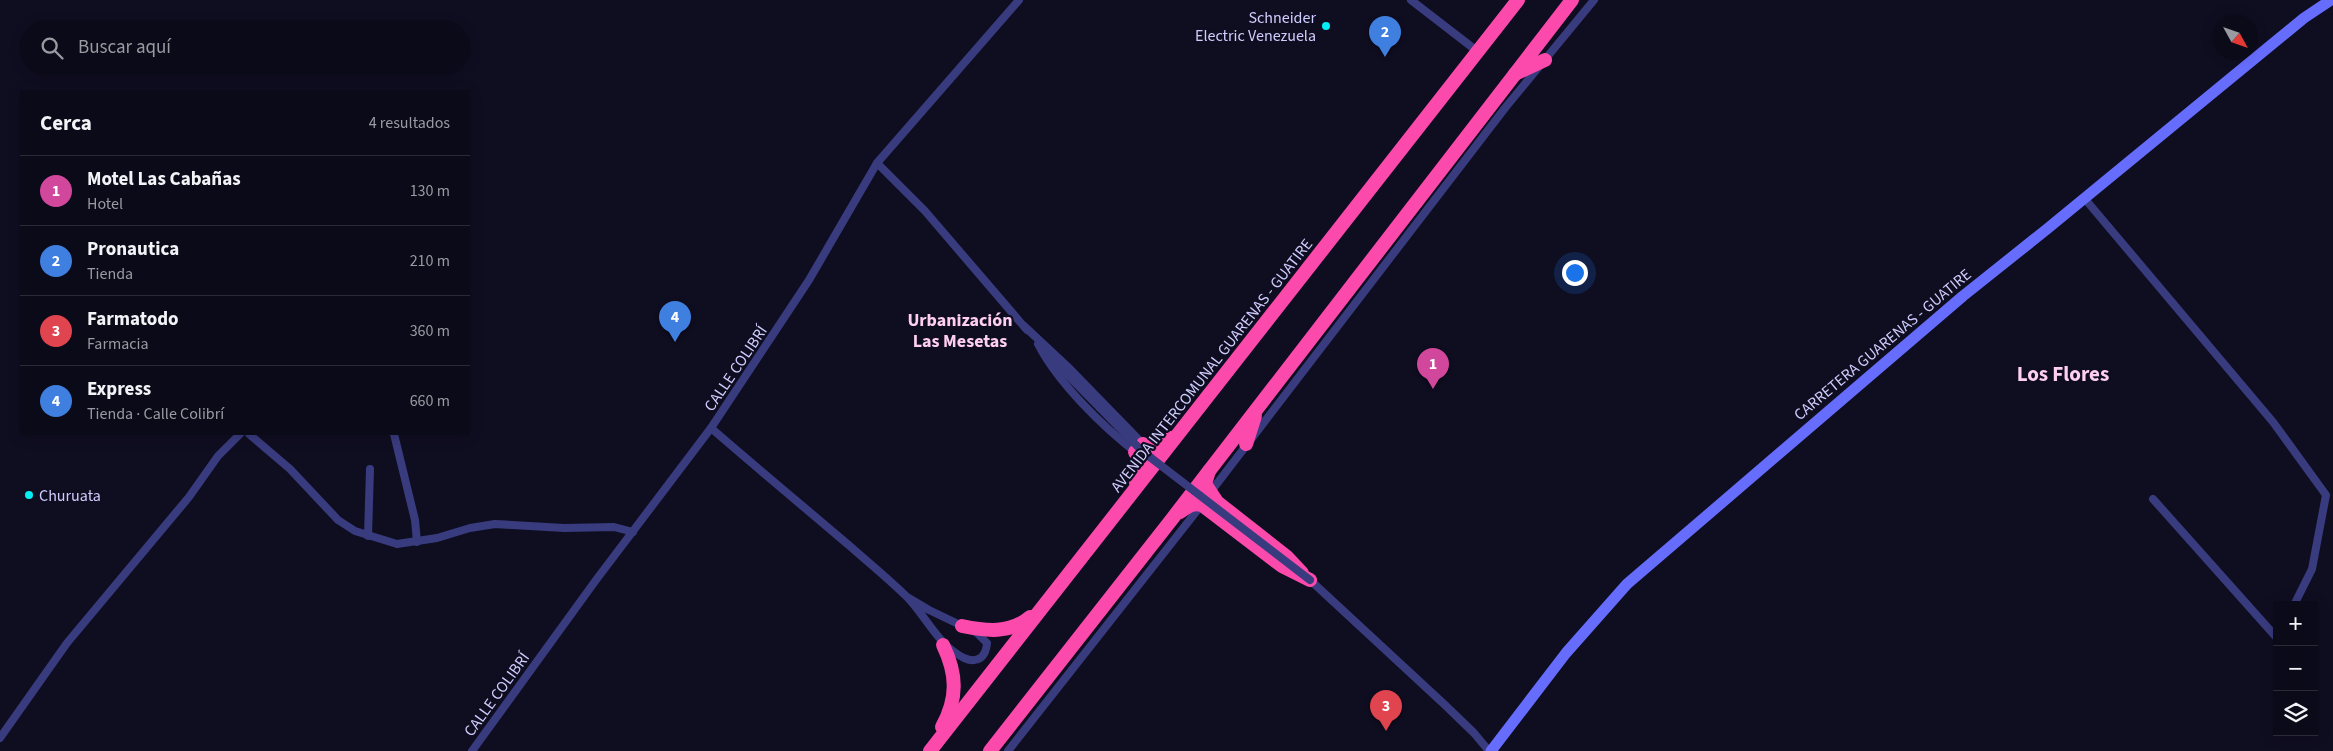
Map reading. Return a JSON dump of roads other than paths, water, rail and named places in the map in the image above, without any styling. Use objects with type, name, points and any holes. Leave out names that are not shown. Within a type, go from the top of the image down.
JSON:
[{"type":"highway","name":"AVENIDA INTERCOMUNAL GUARENAS - GUATIRE","points":[[930,751],[1047,601],[1126,504],[1518,0]]},
{"type":"highway","points":[[990,751],[1172,519],[1512,75],[1572,0]]},
{"type":"highway","points":[[1512,75],[1545,60]]},
{"type":"highway","points":[[1246,444],[1259,405]]},
{"type":"highway","points":[[1126,504],[1143,465],[1139,448],[1152,449],[1162,446],[1191,418]]},
{"type":"highway","points":[[1206,499],[1205,484],[1209,471]]},
{"type":"highway","points":[[1172,519],[1187,506],[1206,499],[1217,502],[1287,557],[1310,580]]},
{"type":"highway","points":[[962,626],[996,631],[1010,628],[1024,622],[1047,601]]},
{"type":"highway","points":[[930,751],[948,715],[953,695],[954,677],[952,663],[944,645]]},
{"type":"main road","name":"CARRETERA GUARENAS - GUATIRE","points":[[1490,751],[1566,654],[1627,584],[1963,296],[2085,199],[2304,18],[2331,0]]},
{"type":"street","name":"CALLE COLIBRÍ","points":[[472,751],[596,580],[711,428],[809,280],[877,164],[1019,0]]},
{"type":"street","points":[[1411,0],[1477,51]]},
{"type":"street","points":[[1008,751],[1206,499],[1246,444],[1505,108],[1594,0]]},
{"type":"street","points":[[877,164],[925,211],[1038,344],[1142,451],[1310,580],[1445,705],[1490,751]]},
{"type":"street","points":[[2085,199],[2273,422],[2326,495],[2312,569],[2296,601]]},
{"type":"street","points":[[1024,326],[1070,369],[1139,448]]},
{"type":"street","points":[[1038,344],[1044,357],[1063,382],[1139,448]]},
{"type":"street","points":[[711,428],[828,526],[907,598],[944,645],[965,658],[974,661],[982,658],[986,652],[987,644],[977,633],[907,598]]},
{"type":"street","points":[[0,738],[67,642],[189,497],[218,456],[239,435]]},
{"type":"street","points":[[250,435],[290,469],[338,520],[355,531],[397,544],[417,542],[470,528],[495,524],[564,528],[614,527],[633,532]]},
{"type":"street","points":[[394,435],[415,520],[417,542]]},
{"type":"street","points":[[368,536],[370,469]]},
{"type":"street","points":[[2153,499],[2273,634]]},
{"type":"place","name":"Schneider Electric Venezuela","points":[[1326,26]]},
{"type":"place","name":"Pronautica","points":[[1385,57]]},
{"type":"place","name":"Express","points":[[675,342]]},
{"type":"place","name":"Motel Las Cabañas","points":[[1433,389]]},
{"type":"place","name":"Churuata","points":[[29,495]]},
{"type":"place","name":"Farmatodo","points":[[1386,731]]},
{"type":"district","name":"Urbanización Las Mesetas","points":[[960,330]]},
{"type":"district","name":"Los Flores","points":[[2063,374]]}]
